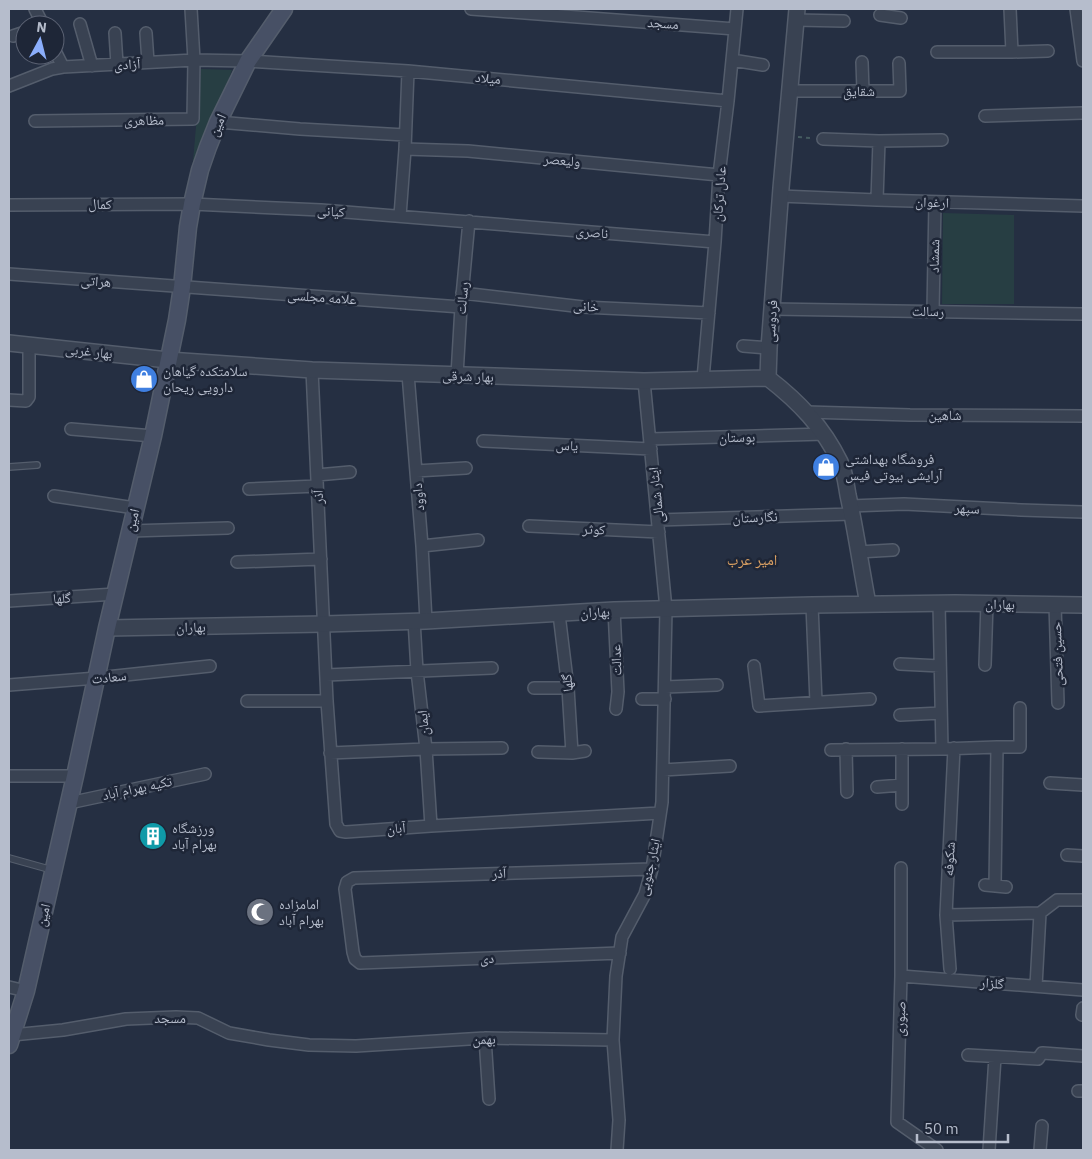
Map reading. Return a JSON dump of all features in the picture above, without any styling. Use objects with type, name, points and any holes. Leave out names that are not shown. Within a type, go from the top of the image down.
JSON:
[{"type":"main road","name":"امین","points":[[10,1038],[26,992],[107,628],[153,436],[177,320],[192,204],[203,162],[218,122],[248,61],[284,9]]},
{"type":"street","points":[[190,9],[194,60]]},
{"type":"street","name":"مسجد","points":[[471,9],[735,28]]},
{"type":"street","name":"عادل ترکان","points":[[703,379],[719,175],[737,9]]},
{"type":"street","points":[[1010,9],[1012,52]]},
{"type":"street","points":[[1076,9],[1083,61]]},
{"type":"street","points":[[797,14],[844,21]]},
{"type":"street","name":"فردوسی","points":[[768,378],[780,196],[797,14]]},
{"type":"street","points":[[80,24],[92,66]]},
{"type":"street","points":[[146,32],[148,62]]},
{"type":"street","points":[[115,33],[117,64]]},
{"type":"street","points":[[937,52],[1048,51]]},
{"type":"street","name":"آزادی","points":[[9,86],[52,69],[63,67],[194,60],[248,61]]},
{"type":"street","name":"مظاهری","points":[[36,121],[193,119],[194,60]]},
{"type":"street","points":[[732,60],[763,65]]},
{"type":"street","name":"میلاد","points":[[248,61],[408,71],[728,101]]},
{"type":"street","points":[[862,62],[863,91]]},
{"type":"street","name":"شقایق","points":[[790,91],[900,91],[900,63]]},
{"type":"street","points":[[400,216],[406,135],[408,71]]},
{"type":"street","points":[[985,116],[1083,113]]},
{"type":"street","points":[[218,122],[406,135]]},
{"type":"street","points":[[823,140],[942,140]]},
{"type":"street","points":[[877,200],[879,141]]},
{"type":"street","name":"ولیعصر","points":[[405,149],[468,151],[719,175]]},
{"type":"street","name":"ارغوان","points":[[780,196],[1083,206]]},
{"type":"street","name":"شمشاد","points":[[933,311],[935,202]]},
{"type":"street","name":"کمال","points":[[9,205],[192,204]]},
{"type":"street","name":"کیانی","points":[[192,204],[320,210],[469,222]]},
{"type":"street","name":"ناصری","points":[[469,222],[715,242]]},
{"type":"street","name":"رسالت","points":[[457,376],[469,222]]},
{"type":"street","name":"هراتی","points":[[9,274],[182,287]]},
{"type":"street","name":"علامه مجلسی","points":[[182,287],[461,308]]},
{"type":"street","name":"خانی","points":[[462,293],[583,307],[709,313]]},
{"type":"street","name":"رسالت","points":[[772,309],[1083,314]]},
{"type":"street","name":"بهار غربی","points":[[9,343],[168,360]]},
{"type":"street","points":[[9,400],[26,401],[29,397],[29,345]]},
{"type":"street","points":[[743,346],[769,348]]},
{"type":"street","name":"بهار شرقی","points":[[168,360],[312,370],[457,376],[644,381],[768,378]]},
{"type":"street","name":"آذر","points":[[312,370],[324,624]]},
{"type":"street","name":"داوود","points":[[408,374],[422,546],[420,621]]},
{"type":"street","points":[[768,378],[807,412],[825,434],[841,464],[868,604]]},
{"type":"street","name":"ایثار شمالی","points":[[644,381],[666,609]]},
{"type":"street","name":"شاهین","points":[[807,412],[1083,416]]},
{"type":"street","points":[[71,429],[153,436]]},
{"type":"street","name":"بوستان","points":[[650,444],[825,434]]},
{"type":"street","name":"یاس","points":[[483,441],[650,444]]},
{"type":"street","points":[[416,471],[466,468]]},
{"type":"street","points":[[249,488],[317,480],[350,472]]},
{"type":"street","points":[[54,496],[135,508]]},
{"type":"street","name":"سپهر","points":[[851,510],[904,504],[1083,512]]},
{"type":"street","name":"نگارستان","points":[[659,526],[851,510]]},
{"type":"street","name":"کوثر","points":[[529,526],[659,526]]},
{"type":"street","points":[[130,531],[228,528]]},
{"type":"street","points":[[422,546],[478,540]]},
{"type":"street","points":[[858,552],[893,550]]},
{"type":"street","points":[[237,562],[321,560]]},
{"type":"street","name":"گلها","points":[[9,601],[115,594]]},
{"type":"street","points":[[939,603],[942,749]]},
{"type":"street","name":"بهاران","points":[[107,628],[420,621],[614,610],[812,605],[939,603],[1083,605]]},
{"type":"street","points":[[986,665],[987,603]]},
{"type":"street","name":"حسین فتحی","points":[[1056,604],[1058,703]]},
{"type":"street","points":[[812,605],[816,702]]},
{"type":"street","name":"ایثار جنوبی","points":[[617,1150],[619,1120],[613,1040],[616,976],[622,937],[645,894],[652,869],[662,802],[666,609]]},
{"type":"street","name":"عدالت","points":[[614,610],[618,692],[616,709]]},
{"type":"street","name":"گلها","points":[[559,614],[568,688],[572,753]]},
{"type":"street","name":"ایمان","points":[[420,621],[417,671],[426,749],[430,826]]},
{"type":"street","name":"آبان","points":[[324,624],[330,753],[336,824],[340,831],[660,813]]},
{"type":"street","points":[[900,664],[940,666]]},
{"type":"street","name":"سعادت","points":[[9,685],[210,666]]},
{"type":"street","points":[[754,666],[758,706],[870,699]]},
{"type":"street","points":[[326,674],[492,668]]},
{"type":"street","points":[[665,687],[717,685]]},
{"type":"street","points":[[534,688],[568,688]]},
{"type":"street","points":[[642,699],[665,699]]},
{"type":"street","points":[[247,700],[327,701]]},
{"type":"street","points":[[831,750],[1020,747],[1020,708]]},
{"type":"street","points":[[900,715],[941,713]]},
{"type":"street","points":[[995,886],[997,747]]},
{"type":"street","points":[[330,753],[502,748]]},
{"type":"street","name":"شکوفه","points":[[950,969],[946,915],[954,748]]},
{"type":"street","points":[[846,749],[847,792]]},
{"type":"street","points":[[902,749],[902,804]]},
{"type":"street","points":[[538,752],[572,753],[585,751]]},
{"type":"street","points":[[663,770],[730,766]]},
{"type":"street","name":"تکیه بهرام آباد","points":[[69,802],[205,774]]},
{"type":"street","points":[[9,776],[75,776]]},
{"type":"street","points":[[1050,783],[1083,785]]},
{"type":"street","points":[[877,788],[902,785]]},
{"type":"street","points":[[1067,855],[1083,856]]},
{"type":"street","name":"صبوری","points":[[901,868],[901,976],[897,1122],[937,1150]]},
{"type":"street","name":"آذر","points":[[355,960],[352,952],[345,888],[347,882],[354,878],[652,869]]},
{"type":"street","points":[[946,915],[1040,913],[1056,900],[1083,900]]},
{"type":"street","points":[[1036,986],[1040,913]]},
{"type":"street","name":"دی","points":[[355,960],[360,963],[620,953]]},
{"type":"street","name":"گلزار","points":[[901,976],[1083,990]]},
{"type":"street","points":[[9,987],[26,992]]},
{"type":"street","name":"مسجد","points":[[10,1038],[126,1019],[198,1018],[229,1032],[269,1040],[309,1045],[356,1046]]},
{"type":"street","points":[[485,1038],[489,1099]]},
{"type":"street","name":"بهمن","points":[[356,1046],[485,1038],[613,1040]]},
{"type":"street","points":[[968,1055],[1038,1058],[1043,1053],[1083,1056]]},
{"type":"street","points":[[988,1150],[995,1056]]},
{"type":"street","points":[[1040,1150],[1042,1126]]},
{"type":"lane","points":[[9,467],[38,465]]},
{"type":"lane","points":[[9,858],[54,870]]},
{"type":"path","points":[[786,136],[823,140]]},
{"type":"green space","points":[[201,69],[232,70],[191,184]]},
{"type":"green space","points":[[943,213],[1014,215],[1014,304],[942,304]]},
{"type":"place","name":"سلامتکده گیاهان دارویی ریحان","points":[[144,379]]},
{"type":"place","name":"فروشگاه بهداشتی آرایشی بیوتی فیس","points":[[826,467]]},
{"type":"place","name":"ورزشگاه بهرام آباد","points":[[153,836]]},
{"type":"place","name":"امامزاده بهرام آباد","points":[[260,912]]},
{"type":"district","name":"امیر عرب","points":[[752,560]]}]
